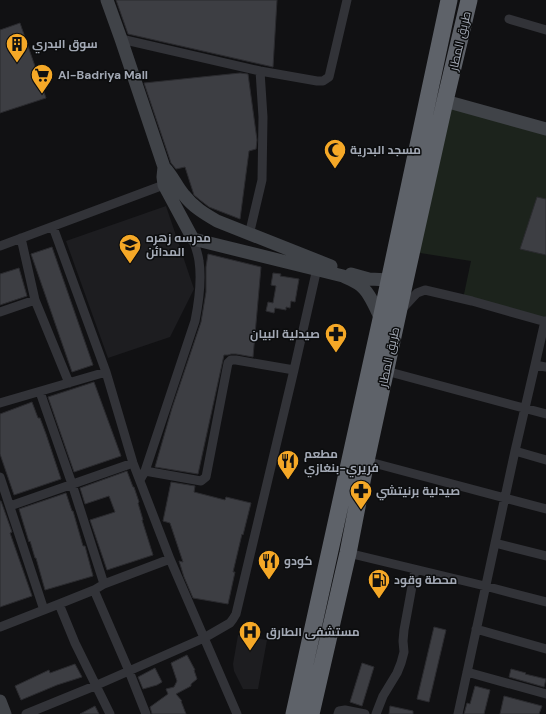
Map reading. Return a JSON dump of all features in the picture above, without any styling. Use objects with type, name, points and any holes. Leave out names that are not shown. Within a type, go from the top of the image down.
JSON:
[{"type":"highway","name":"طريق المطار","points":[[294,714],[390,280],[449,0]]},
{"type":"highway","name":"طريق المطار","points":[[311,714],[348,553],[366,461],[445,100],[469,0]]},
{"type":"main road","points":[[107,0],[164,167],[171,174],[169,182],[193,239],[317,266],[362,278],[390,280]]},
{"type":"main road","points":[[445,100],[546,129]]},
{"type":"main road","points":[[169,182],[204,214],[217,221],[357,283],[364,288],[381,319]]},
{"type":"main road","points":[[0,701],[5,714]]},
{"type":"street","points":[[121,39],[260,71],[323,81],[329,77],[347,0]]},
{"type":"street","points":[[509,19],[546,30]]},
{"type":"street","points":[[249,235],[262,180],[263,117],[260,71]]},
{"type":"street","points":[[0,246],[169,182]]},
{"type":"street","points":[[53,227],[106,372],[133,463],[170,559],[237,714]]},
{"type":"street","points":[[21,238],[36,300],[69,383]]},
{"type":"street","points":[[140,480],[145,471],[195,321],[199,300],[200,278],[199,260],[193,239]]},
{"type":"street","points":[[26,714],[130,671],[204,638],[233,620],[236,614],[294,370],[317,266]]},
{"type":"street","points":[[398,313],[414,295],[425,290],[545,321],[504,497],[458,714]]},
{"type":"street","points":[[0,312],[36,300]]},
{"type":"street","points":[[145,471],[201,481],[206,477],[228,363],[231,360],[294,370]]},
{"type":"street","points":[[535,365],[546,367]]},
{"type":"street","points":[[386,371],[546,414]]},
{"type":"street","points":[[0,404],[106,372]]},
{"type":"street","points":[[40,392],[72,484],[104,584]]},
{"type":"street","points":[[515,451],[546,460]]},
{"type":"street","points":[[366,461],[546,509]]},
{"type":"street","points":[[10,506],[133,463]]},
{"type":"street","points":[[0,477],[44,610]]},
{"type":"street","points":[[495,543],[546,556]]},
{"type":"street","points":[[348,553],[546,602]]},
{"type":"street","points":[[0,627],[94,590],[104,584],[170,559]]},
{"type":"street","points":[[376,714],[383,696],[402,664],[404,652],[404,630],[415,570]]},
{"type":"street","points":[[94,590],[130,671],[146,714]]},
{"type":"street","points":[[59,604],[75,642],[110,714]]},
{"type":"street","points":[[476,629],[546,649]]},
{"type":"street","points":[[467,672],[546,694]]},
{"type":"street","points":[[338,714],[339,712],[345,710],[365,714]]},
{"type":"shaded area","points":[[447,103],[546,131],[546,321],[463,299],[471,261],[414,252]]},
{"type":"shaded area","name":"مدرسه زهره المدائن","points":[[166,206],[194,289],[170,337],[108,358],[66,241]]},
{"type":"shaded area","name":"مستشفى الطارق","points":[[238,635],[267,640],[258,689],[243,689],[234,671],[233,664]]},
{"type":"building","points":[[116,0],[277,0],[273,67],[128,34]]},
{"type":"building","name":"سوق البدري","points":[[20,23],[46,98],[0,113],[0,30]]},
{"type":"building","points":[[240,73],[248,74],[257,140],[256,149],[249,151],[240,219],[209,207],[200,200],[194,195],[185,167],[176,169],[171,163],[144,83]]},
{"type":"building","points":[[537,197],[546,199],[546,255],[520,249]]},
{"type":"building","points":[[52,247],[93,365],[72,372],[31,254]]},
{"type":"building","points":[[208,254],[261,267],[253,357],[236,354],[224,355],[198,474],[155,467],[172,408],[201,322],[206,292],[206,267]]},
{"type":"building","points":[[19,268],[27,296],[0,305],[0,274]]},
{"type":"building","points":[[273,273],[281,274],[280,276],[299,279],[295,302],[291,301],[290,308],[286,307],[286,310],[275,308],[274,313],[266,311],[268,302],[273,303],[276,286],[271,285]]},
{"type":"building","points":[[94,382],[121,456],[74,472],[48,397]]},
{"type":"building","points":[[32,402],[38,418],[40,418],[61,479],[14,495],[0,454],[0,414]]},
{"type":"building","points":[[127,471],[139,502],[142,520],[153,555],[107,570],[90,520],[115,512],[109,496],[85,504],[80,488]]},
{"type":"building","points":[[171,482],[195,486],[194,492],[225,500],[226,497],[251,503],[233,572],[235,572],[228,604],[193,598],[179,561],[183,562],[170,523],[163,521]]},
{"type":"building","points":[[66,493],[83,546],[85,546],[93,576],[45,590],[36,558],[30,541],[29,542],[19,509]]},
{"type":"building","points":[[0,501],[12,532],[10,533],[32,596],[0,607]]},
{"type":"building","points":[[434,627],[446,630],[429,702],[417,699]]},
{"type":"building","points":[[187,655],[195,670],[197,679],[191,684],[191,686],[176,694],[182,701],[186,714],[152,714],[150,707],[168,694],[166,689],[174,687],[177,681],[171,663]]},
{"type":"building","points":[[362,663],[374,667],[362,706],[350,702]]},
{"type":"building","points":[[75,664],[82,677],[57,685],[21,700],[15,686],[49,670],[50,673]]},
{"type":"building","points":[[155,668],[162,682],[143,689],[138,677]]},
{"type":"building","points":[[511,669],[546,679],[544,687],[509,677]]},
{"type":"building","points":[[475,686],[490,690],[484,714],[464,714],[467,703],[470,704]]},
{"type":"building","points":[[504,696],[542,706],[539,714],[500,714]]},
{"type":"building","points":[[95,706],[99,714],[80,714]]},
{"type":"building","points":[[390,706],[413,711],[413,714],[389,714]]},
{"type":"place","name":"سوق البدري","points":[[17,64]]},
{"type":"place","name":"Al-Badriya Mall","points":[[42,94]]},
{"type":"place","name":"مسجد البدرية","points":[[335,170]]},
{"type":"place","name":"مدرسه زهره المدائن","points":[[130,264]]},
{"type":"place","name":"صيدلية البيان","points":[[336,354]]},
{"type":"place","name":"مطعم فريري-بنغازي","points":[[288,480]]},
{"type":"place","name":"صيدلية برنيتشي","points":[[361,510]]},
{"type":"place","name":"كودو","points":[[269,580]]},
{"type":"place","name":"محطة وقود","points":[[379,600]]},
{"type":"place","name":"مستشفى الطارق","points":[[250,652]]}]
